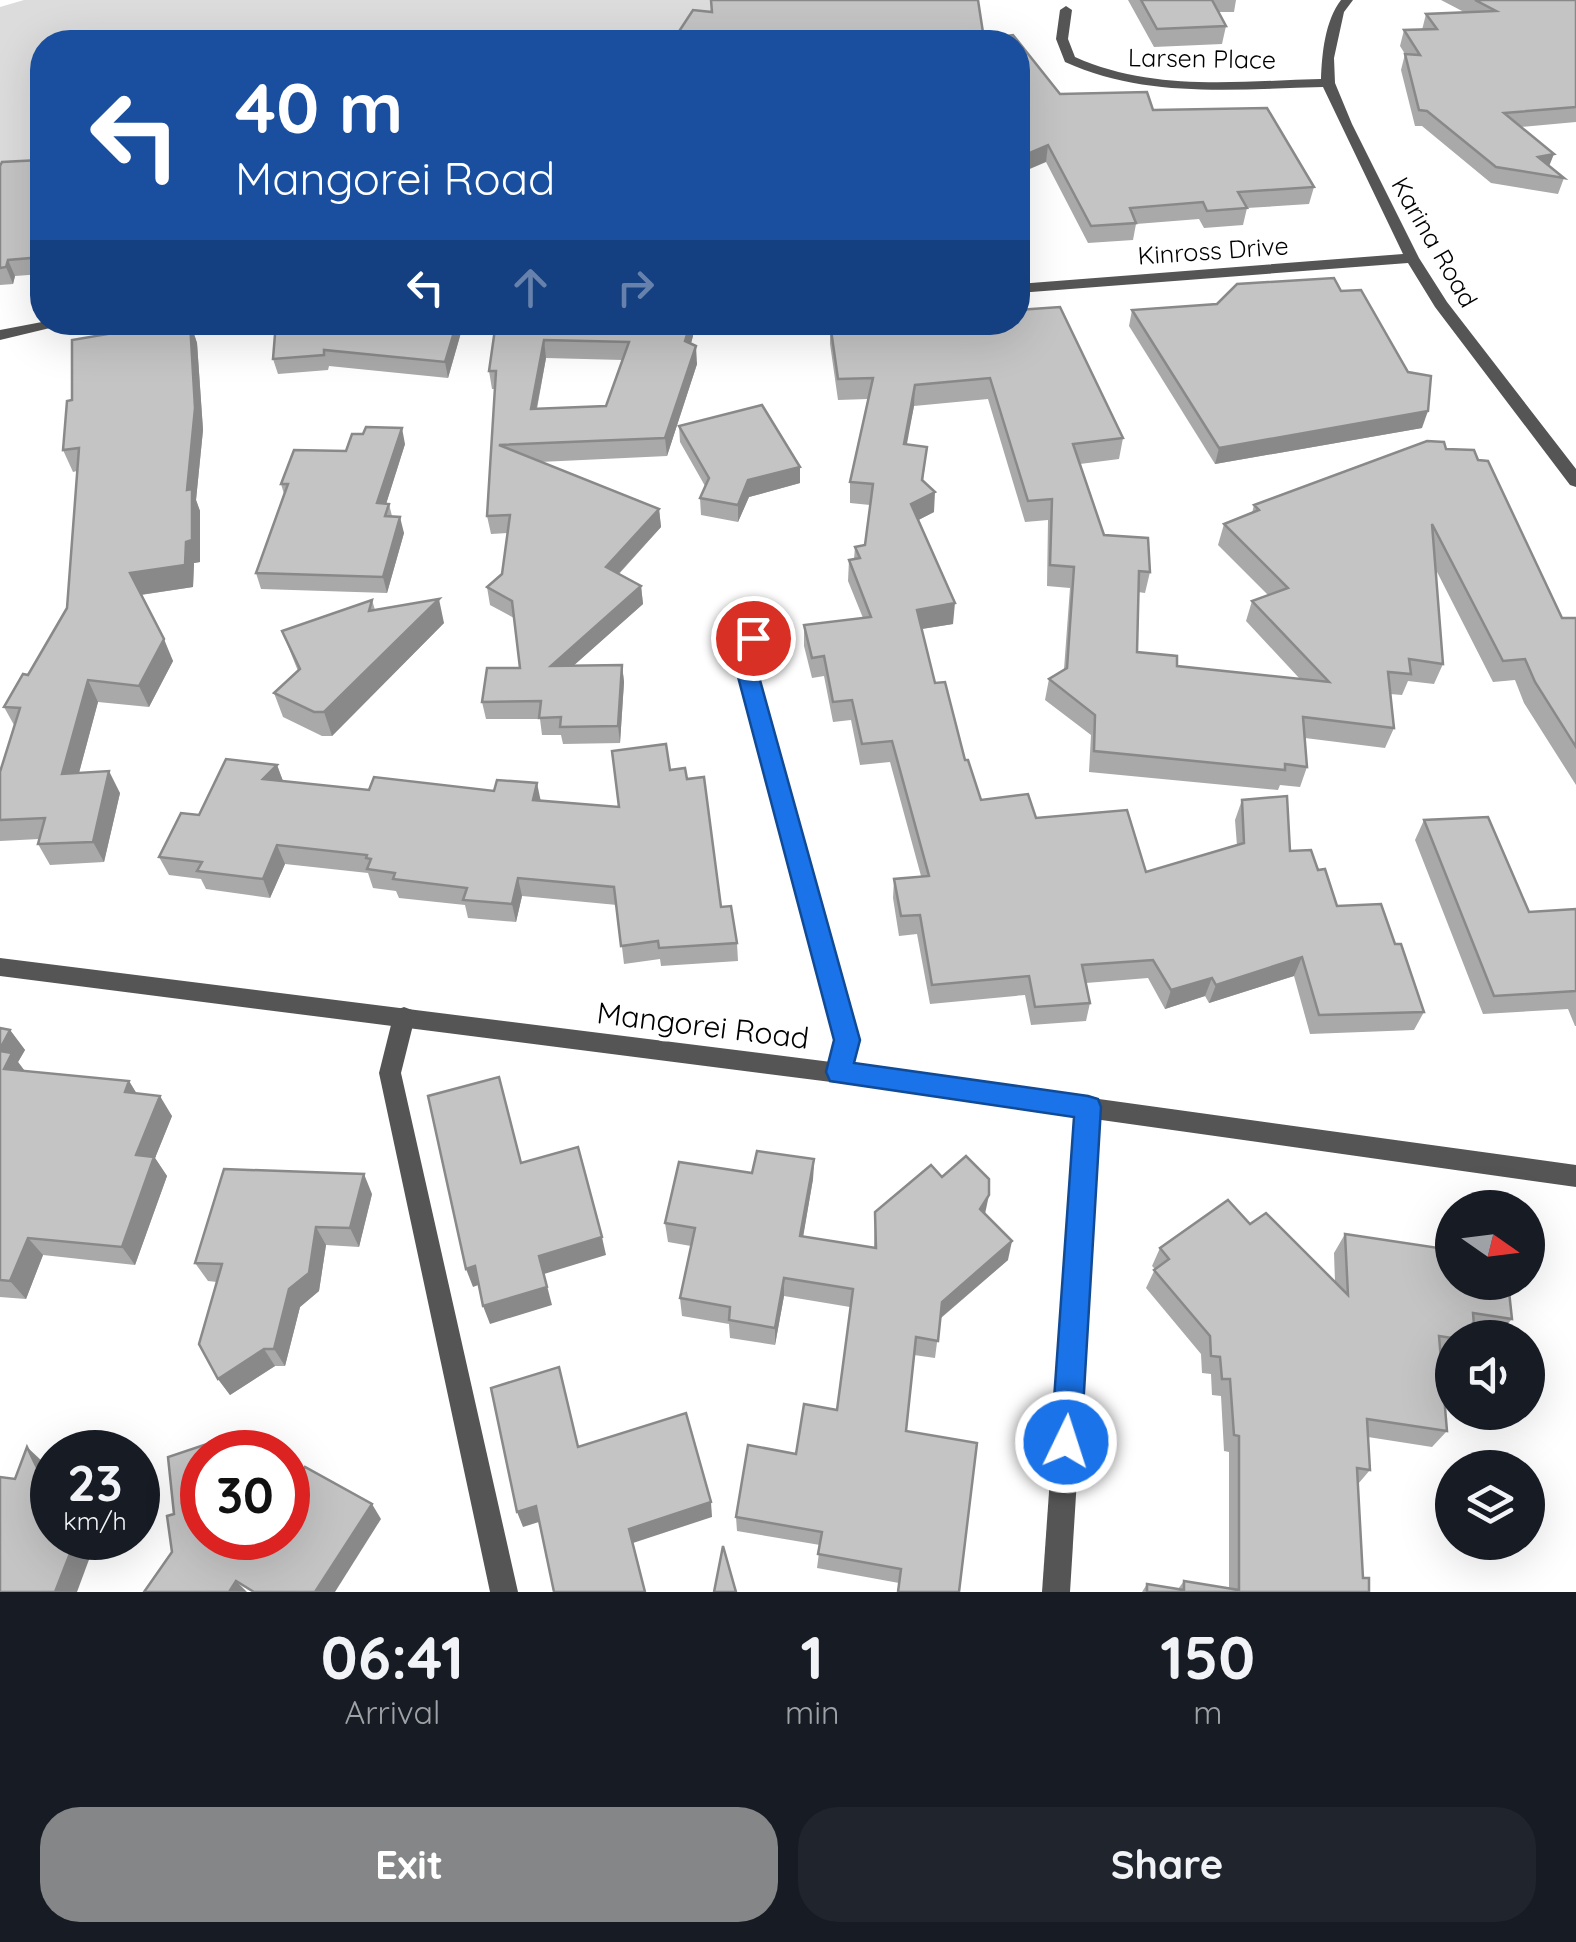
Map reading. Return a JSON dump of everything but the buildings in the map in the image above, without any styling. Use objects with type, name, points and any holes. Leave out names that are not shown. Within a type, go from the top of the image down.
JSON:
[{"type":"street","points":[[1328,82],[1330,39],[1338,12],[1347,0]]},
{"type":"street","name":"Larsen Place","points":[[1066,10],[1062,39],[1070,58],[1119,80],[1154,84],[1328,82]]},
{"type":"street","name":"Karina Road","points":[[1328,82],[1412,258],[1440,304],[1576,481]]},
{"type":"street","name":"Kinross Drive","points":[[1030,289],[1412,258]]},
{"type":"street","points":[[0,335],[30,329]]},
{"type":"street","points":[[759,603],[748,673],[847,1040],[839,1072]]},
{"type":"street","name":"Mangorei Road","points":[[0,967],[839,1072],[1576,1176]]},
{"type":"street","points":[[404,1016],[390,1073],[504,1592]]},
{"type":"street","points":[[1056,1592],[1088,1107]]},
{"type":"shaded area","points":[[24,0],[766,0],[726,10],[687,30],[30,30],[30,162],[0,166],[0,7]]},
{"type":"route","points":[[753,638],[748,673],[847,1040],[839,1072],[1088,1107],[1066,1442]]}]
